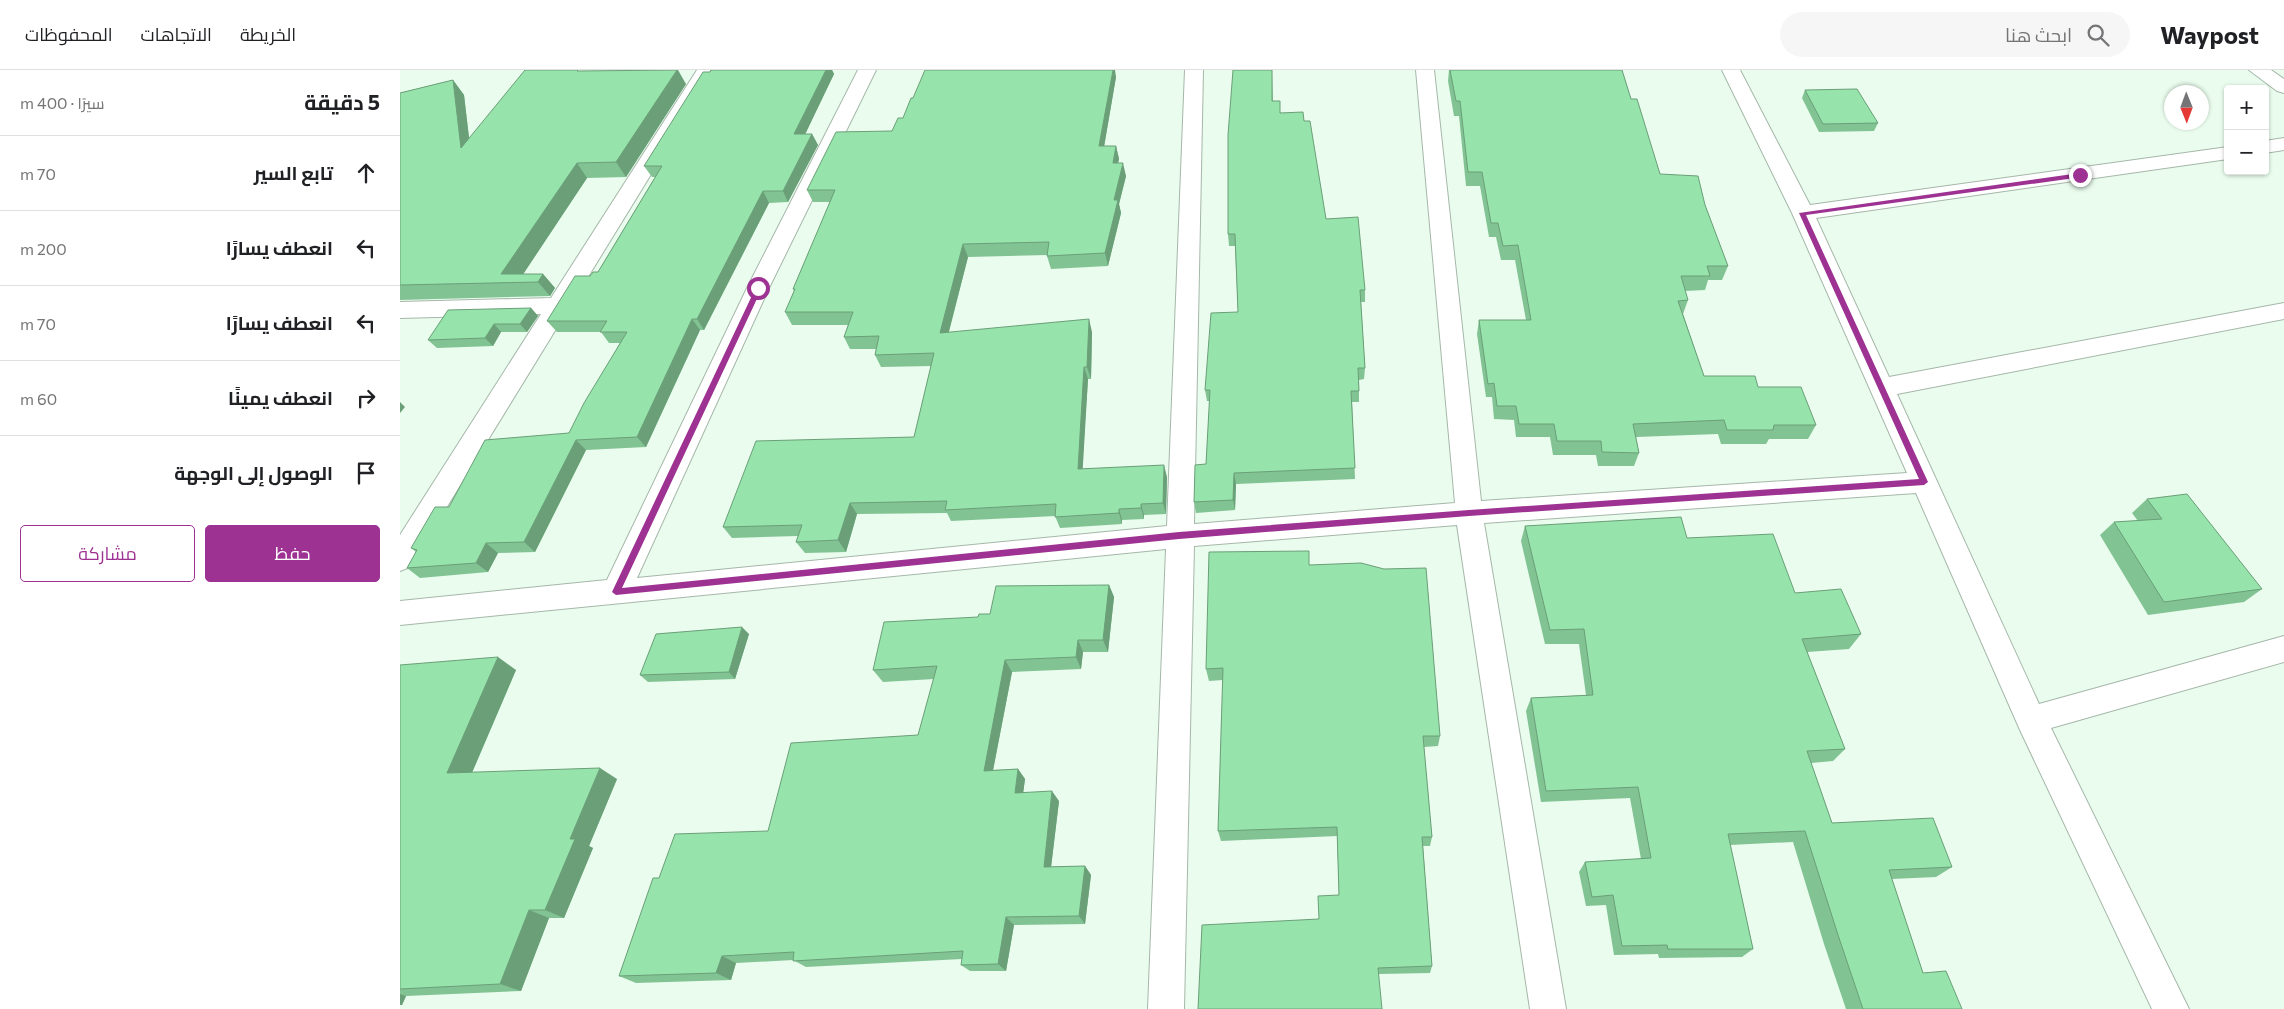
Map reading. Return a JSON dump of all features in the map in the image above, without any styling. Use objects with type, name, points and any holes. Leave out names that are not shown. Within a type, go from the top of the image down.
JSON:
[{"type":"street","points":[[400,559],[706,70]]},
{"type":"street","points":[[616,592],[758,288],[867,70]]},
{"type":"street","points":[[1166,1009],[1194,70]]},
{"type":"street","points":[[1426,70],[1469,513],[1548,1009]]},
{"type":"street","points":[[1731,70],[1802,213],[2031,720],[2171,1009]]},
{"type":"street","points":[[2258,70],[2284,88]]},
{"type":"street","points":[[2269,146],[2284,144]]},
{"type":"street","points":[[1802,213],[2224,154]]},
{"type":"street","points":[[400,310],[558,306]]},
{"type":"street","points":[[1881,388],[2284,312]]},
{"type":"street","points":[[400,613],[1179,536],[1469,513],[1924,482]]},
{"type":"street","points":[[2031,720],[2284,649]]},
{"type":"building","points":[[525,70],[677,70],[616,162],[577,163],[501,274],[543,274],[538,282],[400,285],[400,93],[453,80],[461,148]]},
{"type":"building","points":[[711,70],[826,70],[794,134],[812,134],[783,191],[763,191],[697,319],[692,319],[637,437],[576,440],[524,542],[486,543],[476,563],[407,568],[417,550],[411,548],[435,507],[449,507],[485,440],[569,433],[584,403],[627,332],[600,332],[607,321],[547,321],[575,276],[590,276],[593,272],[598,272],[662,166],[644,166],[703,72],[710,72]]},
{"type":"building","points":[[925,70],[1113,70],[1099,146],[1116,146],[1113,163],[1123,163],[1114,200],[1118,200],[1105,253],[1047,256],[1049,242],[963,244],[940,333],[1089,319],[1087,367],[1084,367],[1078,469],[1164,465],[1163,503],[1141,504],[1141,508],[1119,509],[1119,513],[1055,517],[1056,504],[945,510],[947,501],[850,503],[838,540],[796,542],[802,525],[723,527],[756,441],[914,437],[934,353],[875,355],[879,336],[844,337],[853,312],[785,312],[835,190],[807,190],[836,132],[892,131],[898,118],[903,118]]},
{"type":"building","points":[[1233,70],[1272,70],[1272,101],[1280,101],[1280,113],[1303,112],[1304,121],[1310,121],[1326,219],[1358,217],[1365,290],[1360,290],[1365,368],[1358,368],[1359,391],[1351,391],[1355,468],[1234,473],[1233,500],[1194,502],[1195,465],[1206,464],[1210,390],[1205,390],[1211,313],[1238,312],[1235,234],[1228,234],[1228,135]]},
{"type":"building","points":[[1450,70],[1622,70],[1631,99],[1637,99],[1660,174],[1698,176],[1705,205],[1728,266],[1707,266],[1710,276],[1681,276],[1688,300],[1678,301],[1704,376],[1755,376],[1758,387],[1801,387],[1816,425],[1774,425],[1773,430],[1727,430],[1724,420],[1633,424],[1639,453],[1602,452],[1601,441],[1557,441],[1554,424],[1519,424],[1516,406],[1497,406],[1494,383],[1488,384],[1479,320],[1531,320],[1518,245],[1503,246],[1498,223],[1491,223],[1482,172],[1468,172],[1460,101],[1456,101]]},
{"type":"building","points":[[1857,89],[1878,123],[1823,124],[1805,90]]},
{"type":"building","points":[[531,308],[520,324],[494,324],[485,338],[428,340],[448,310]]},
{"type":"building","points":[[2187,494],[2262,589],[2164,602],[2114,522],[2162,519],[2147,499]]},
{"type":"building","points":[[1681,517],[1687,538],[1773,534],[1795,593],[1841,589],[1861,634],[1802,639],[1845,749],[1807,751],[1832,823],[1933,818],[1952,867],[1889,870],[1923,973],[1946,971],[1962,1009],[1863,1009],[1805,831],[1728,834],[1753,949],[1668,949],[1667,945],[1622,946],[1613,895],[1592,897],[1585,862],[1651,858],[1638,787],[1546,791],[1531,698],[1593,695],[1584,629],[1550,630],[1525,526]]},
{"type":"building","points":[[1309,551],[1309,565],[1361,563],[1384,569],[1426,568],[1440,736],[1423,736],[1432,837],[1422,837],[1432,966],[1378,968],[1382,1009],[1198,1009],[1202,925],[1319,919],[1318,896],[1339,895],[1337,827],[1218,831],[1223,668],[1206,669],[1209,552]]},
{"type":"building","points":[[1109,585],[1103,640],[1078,640],[1076,657],[1005,660],[984,771],[1018,769],[1015,793],[1052,791],[1044,867],[1085,866],[1079,916],[1006,917],[998,964],[961,965],[963,951],[793,961],[794,952],[722,956],[716,973],[619,976],[653,878],[659,878],[675,834],[768,831],[791,743],[918,735],[937,666],[873,670],[884,622],[978,617],[979,614],[990,614],[996,586]]},
{"type":"building","points":[[742,627],[729,672],[640,675],[656,634]]},
{"type":"building","points":[[498,657],[447,773],[600,768],[570,839],[575,839],[545,910],[529,910],[500,984],[400,989],[400,665]]},
{"type":"route","points":[[758,288],[616,592],[1179,536],[1469,513],[1924,482],[1802,213],[2080,175]]}]
